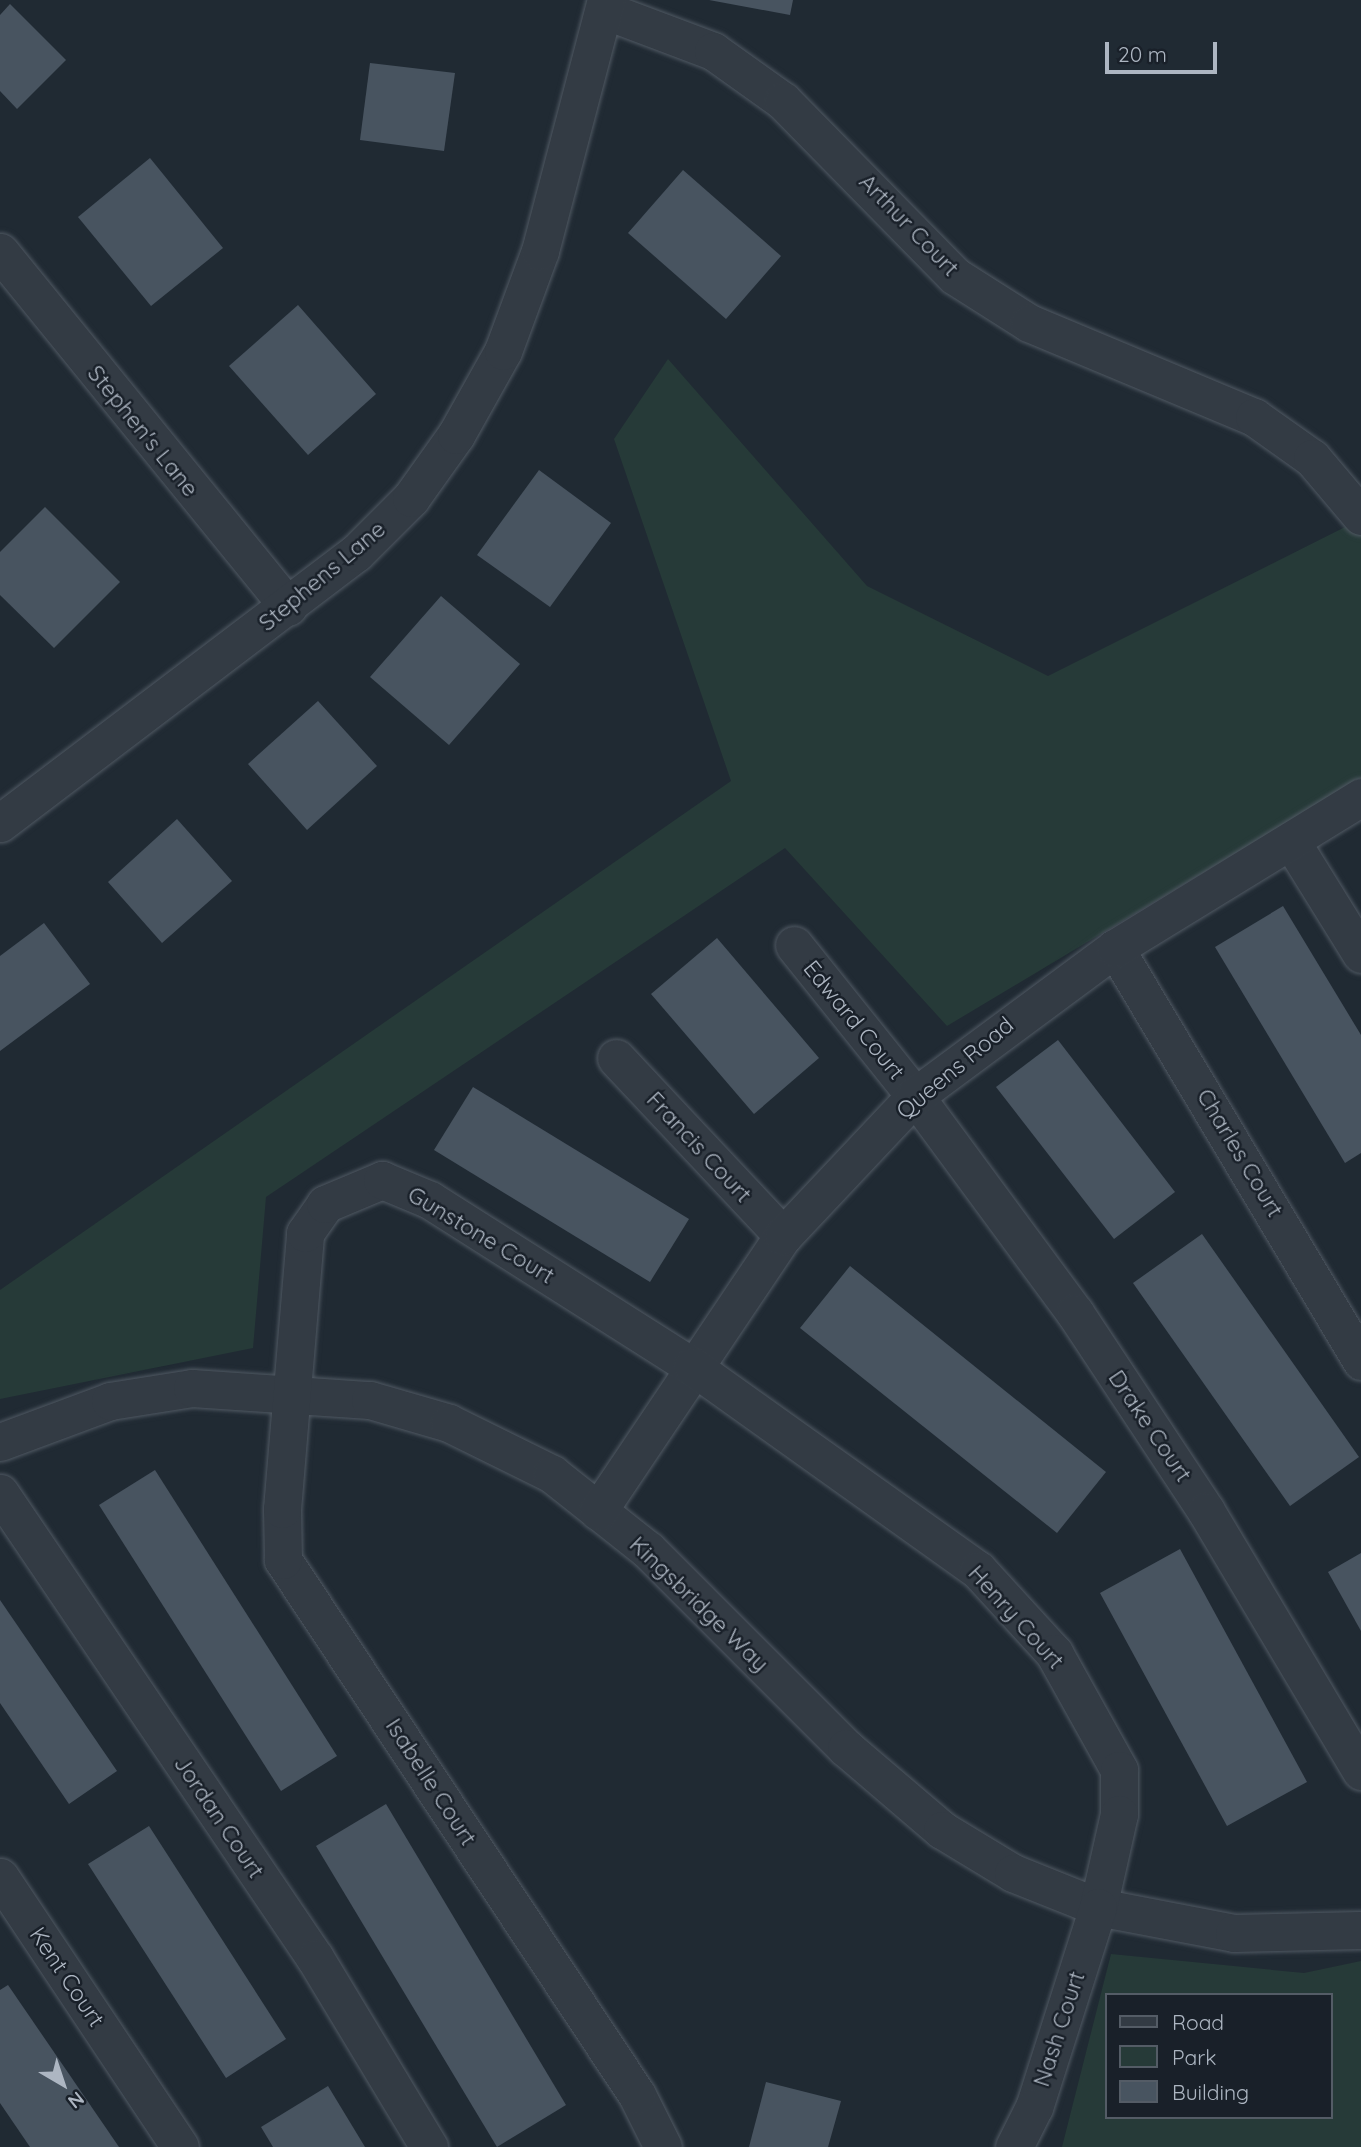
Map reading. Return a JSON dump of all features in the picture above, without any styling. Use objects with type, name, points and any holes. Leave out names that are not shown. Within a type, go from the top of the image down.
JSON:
[{"type":"street","name":"Arthur Court","points":[[605,5],[713,51],[783,101],[955,276],[1029,323],[1254,417],[1312,458],[1361,516]]},
{"type":"street","name":"Stephens Lane","points":[[0,824],[288,607],[356,553],[411,498],[456,435],[503,351],[540,251],[605,5]]},
{"type":"street","name":"Stephen's Lane","points":[[0,252],[288,607]]},
{"type":"street","name":"Queens Road","points":[[598,1511],[692,1366],[783,1236],[915,1096],[1115,948],[1361,797]]},
{"type":"street","points":[[1291,841],[1361,954]]},
{"type":"street","name":"Edward Court","points":[[794,944],[915,1096]]},
{"type":"street","name":"Charles Court","points":[[1115,948],[1361,1361]]},
{"type":"street","name":"Francis Court","points":[[616,1058],[783,1236]]},
{"type":"street","name":"Drake Court","points":[[915,1096],[1074,1313],[1206,1511],[1361,1771]]},
{"type":"street","name":"Gunstone Court","points":[[290,1395],[305,1233],[325,1204],[382,1180],[430,1200],[692,1366]]},
{"type":"street","name":"Henry Court","points":[[692,1366],[978,1570],[1055,1653],[1119,1770],[1116,1833],[1098,1908]]},
{"type":"street","name":"Kingsbridge Way","points":[[0,1442],[110,1401],[192,1388],[370,1400],[449,1423],[551,1474],[648,1550],[846,1748],[942,1830],[1013,1873],[1098,1908],[1234,1933],[1361,1930]]},
{"type":"street","name":"Isabelle Court","points":[[290,1395],[283,1560],[637,2095],[663,2147]]},
{"type":"street","name":"Jordan Court","points":[[0,1493],[315,1958],[429,2147]]},
{"type":"street","name":"Kent Court","points":[[0,1877],[180,2147]]},
{"type":"street","name":"Nash Court","points":[[1014,2147],[1034,2107],[1098,1908]]},
{"type":"green space","points":[[668,359],[867,586],[1048,676],[1361,519],[1361,778],[947,1026],[785,848],[266,1197],[253,1348],[0,1399],[0,1290],[731,781],[614,439]]},
{"type":"green space","points":[[1111,1954],[1304,1973],[1361,1961],[1361,2147],[1062,2147]]},
{"type":"building","points":[[709,0],[793,0],[790,15]]},
{"type":"building","points":[[10,4],[66,60],[17,109],[0,91],[0,15]]},
{"type":"building","points":[[370,63],[455,73],[444,151],[360,140]]},
{"type":"building","points":[[150,158],[223,248],[151,306],[78,217]]},
{"type":"building","points":[[683,170],[781,256],[726,319],[628,233]]},
{"type":"building","points":[[298,305],[376,394],[308,455],[229,366]]},
{"type":"building","points":[[539,470],[611,523],[550,607],[477,555]]},
{"type":"building","points":[[45,507],[120,582],[54,648],[0,595],[0,552]]},
{"type":"building","points":[[441,596],[520,664],[449,745],[370,677]]},
{"type":"building","points":[[318,701],[377,766],[307,830],[248,764]]},
{"type":"building","points":[[177,819],[232,881],[162,943],[108,882]]},
{"type":"building","points":[[1283,906],[1361,1035],[1361,1153],[1345,1163],[1215,947]]},
{"type":"building","points":[[44,923],[90,984],[0,1051],[0,956]]},
{"type":"building","points":[[717,938],[819,1058],[754,1114],[651,994]]},
{"type":"building","points":[[1058,1040],[1175,1192],[1114,1239],[996,1087]]},
{"type":"building","points":[[473,1087],[689,1219],[650,1282],[434,1150]]},
{"type":"building","points":[[1202,1234],[1359,1457],[1290,1506],[1133,1283]]},
{"type":"building","points":[[850,1266],[1106,1472],[1057,1533],[800,1328]]},
{"type":"building","points":[[155,1470],[337,1756],[281,1791],[99,1505]]},
{"type":"building","points":[[1180,1549],[1307,1782],[1227,1826],[1100,1593]]},
{"type":"building","points":[[1361,1553],[1361,1631],[1328,1572]]},
{"type":"building","points":[[0,1600],[117,1771],[69,1804],[0,1703]]},
{"type":"building","points":[[386,1804],[566,2105],[497,2147],[316,1846]]},
{"type":"building","points":[[149,1826],[286,2039],[226,2078],[88,1864]]},
{"type":"building","points":[[8,1985],[119,2147],[30,2147],[0,2103],[0,1990]]},
{"type":"building","points":[[766,2082],[841,2101],[828,2147],[749,2147]]},
{"type":"building","points":[[328,2086],[365,2147],[273,2147],[261,2127]]}]
